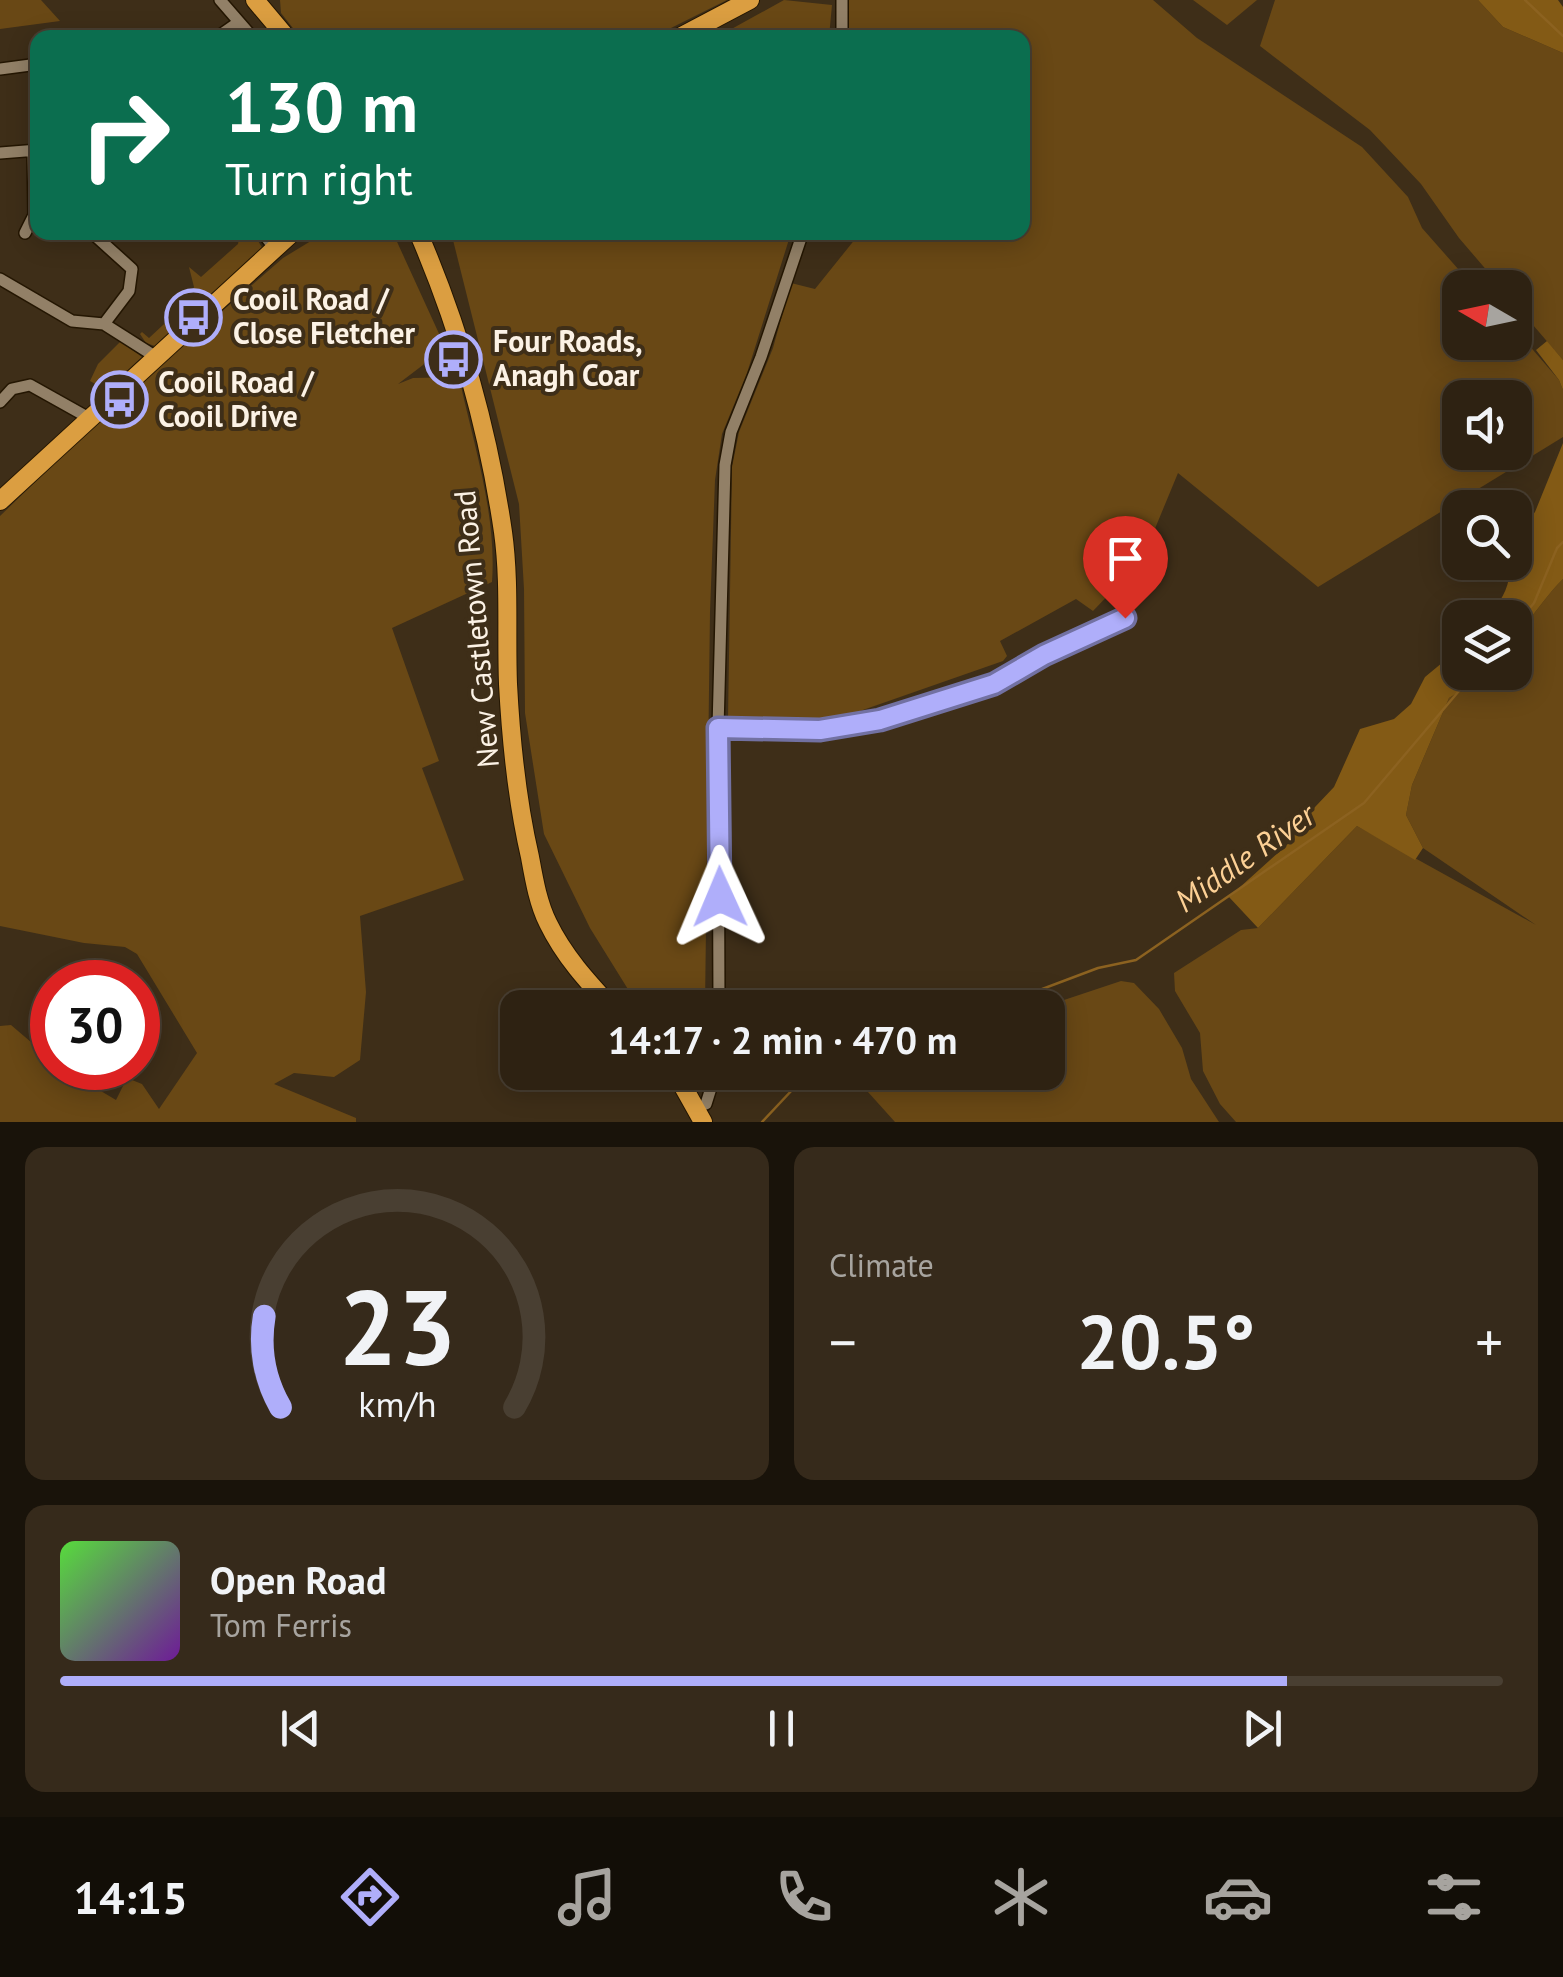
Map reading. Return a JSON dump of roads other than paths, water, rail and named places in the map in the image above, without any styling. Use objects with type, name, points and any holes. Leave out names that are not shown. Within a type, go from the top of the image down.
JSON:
[{"type":"highway","points":[[254,0],[280,30]]},
{"type":"highway","points":[[693,30],[750,0]]},
{"type":"highway","points":[[0,501],[285,240]]},
{"type":"highway","name":"New Castletown Road","points":[[421,240],[442,287],[458,340],[503,535],[513,746],[524,836],[546,920],[576,971],[594,990]]},
{"type":"highway","points":[[688,1090],[705,1113]]},
{"type":"street","points":[[220,0],[246,30]]},
{"type":"street","points":[[842,0],[842,30]]},
{"type":"street","points":[[228,30],[239,22]]},
{"type":"street","points":[[0,68],[30,65]]},
{"type":"street","points":[[0,153],[30,150]]},
{"type":"street","points":[[100,240],[132,269],[129,291],[104,324]]},
{"type":"street","points":[[269,240],[276,248]]},
{"type":"street","points":[[720,990],[718,728],[725,465],[731,432],[800,240]]},
{"type":"street","points":[[0,279],[72,321],[104,324],[156,357]]},
{"type":"street","points":[[0,381],[4,397],[18,386],[30,386],[89,418]]},
{"type":"street","points":[[718,728],[820,730],[880,720],[994,684],[1044,655],[1125,618]]},
{"type":"waterway","points":[[1525,0],[1563,36]]},
{"type":"waterway","name":"Middle River","points":[[1532,605],[1563,542]]},
{"type":"waterway","name":"Middle River","points":[[1040,990],[1098,968],[1136,960],[1364,803],[1460,690]]},
{"type":"waterway","name":"Middle River","points":[[762,1122],[792,1090]]},
{"type":"place","name":"Cooil Road / Close Fletcher","points":[[194,317]]},
{"type":"place","name":"Four Roads, Anagh Coar","points":[[454,359]]},
{"type":"place","name":"Cooil Road / Cooil Drive","points":[[119,400]]}]
